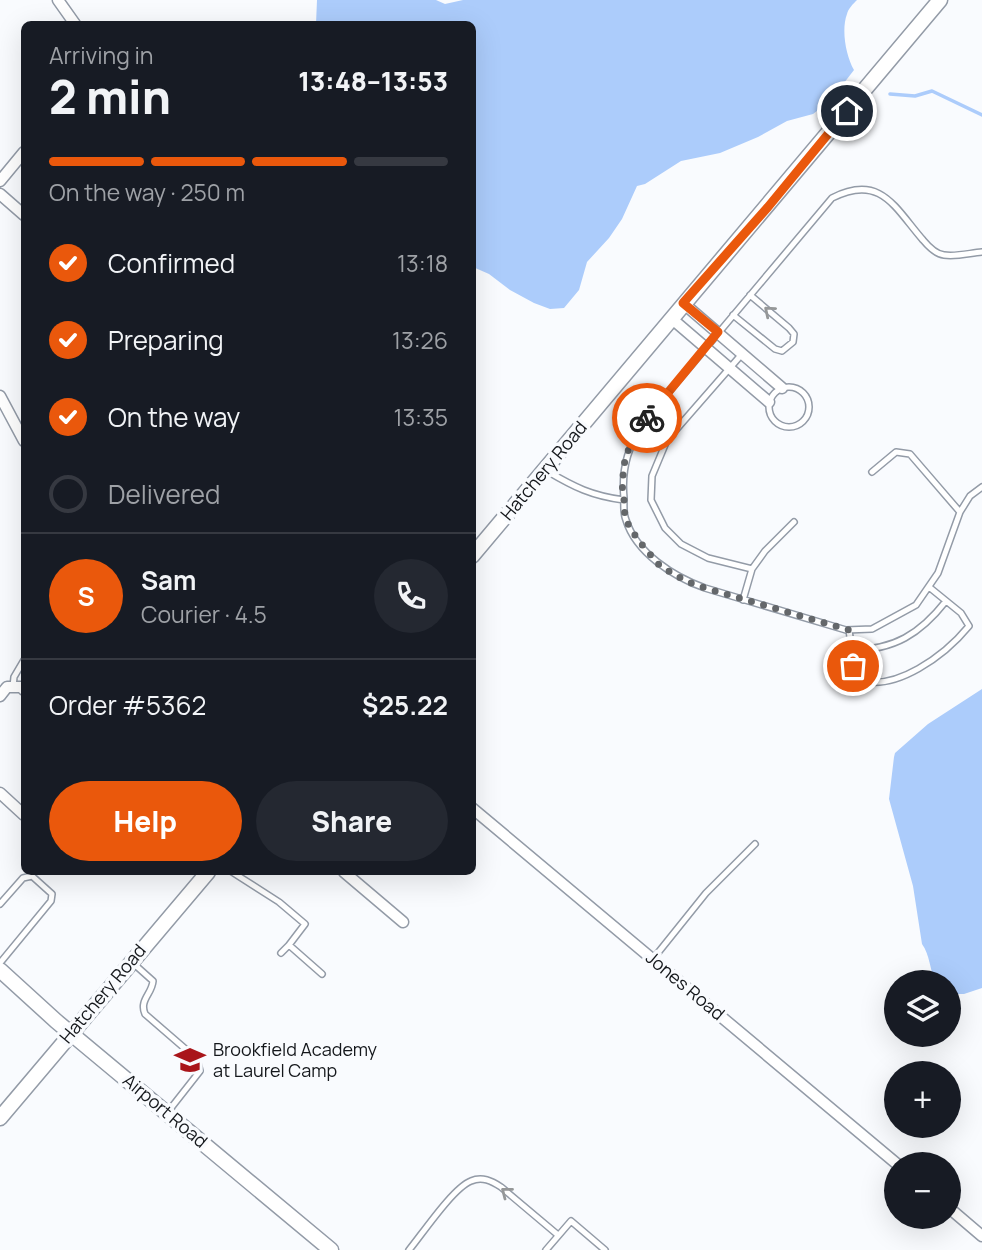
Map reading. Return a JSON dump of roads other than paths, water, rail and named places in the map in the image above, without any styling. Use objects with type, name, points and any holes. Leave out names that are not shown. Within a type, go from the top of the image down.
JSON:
[{"type":"street","points":[[58,0],[73,21]]},
{"type":"street","name":"Hatchery Road","points":[[476,551],[940,0]]},
{"type":"street","points":[[0,181],[21,156]]},
{"type":"street","points":[[0,194],[21,212]]},
{"type":"street","points":[[683,303],[782,388]]},
{"type":"street","points":[[671,318],[769,402]]},
{"type":"street","points":[[0,396],[21,435]]},
{"type":"street","points":[[0,696],[7,687],[21,687]]},
{"type":"street","points":[[0,793],[21,812]]},
{"type":"street","name":"Jones Road","points":[[476,811],[884,1153]]},
{"type":"street","name":"Hatchery Road","points":[[0,1118],[205,875]]},
{"type":"street","points":[[348,875],[403,922]]},
{"type":"street","name":"Airport Road","points":[[0,970],[71,1033],[331,1250]]},
{"type":"street","points":[[961,1218],[982,1236]]},
{"type":"lane","points":[[982,252],[943,256],[930,248],[891,201],[880,194],[859,189],[832,198],[718,332],[633,438],[625,459],[622,484],[625,519],[638,540],[660,566],[686,581],[849,630],[872,629],[916,605],[938,573],[960,512],[970,496],[982,487]]},
{"type":"lane","points":[[733,315],[775,349],[782,351],[793,342],[794,334],[789,328],[750,295]]},
{"type":"lane","points":[[742,354],[667,440],[652,476],[651,500],[665,528],[681,544],[708,558],[752,569]]},
{"type":"lane","points":[[782,388],[800,389],[810,404],[809,413],[805,421],[788,428],[773,419],[769,402],[774,393],[782,388]]},
{"type":"lane","points":[[872,472],[896,452],[910,454],[960,512]]},
{"type":"lane","points":[[544,470],[597,497],[624,500]]},
{"type":"lane","points":[[743,600],[752,569],[765,551],[794,522]]},
{"type":"lane","points":[[849,630],[856,679],[865,682],[886,681],[936,659],[970,626],[961,613],[929,587]]},
{"type":"lane","points":[[852,650],[871,650],[891,645],[929,622],[946,601]]},
{"type":"lane","points":[[13,687],[13,677],[21,665]]},
{"type":"lane","points":[[653,959],[706,893],[755,844]]},
{"type":"lane","points":[[237,875],[279,902],[305,924],[281,953]]},
{"type":"lane","points":[[0,904],[23,878],[32,876],[52,894],[51,901],[0,963]]},
{"type":"lane","points":[[289,945],[322,974]]},
{"type":"lane","points":[[131,961],[153,981],[143,1001],[145,1013],[197,1059],[200,1066],[200,1071],[167,1113]]},
{"type":"lane","points":[[410,1250],[456,1192],[469,1181],[480,1178],[502,1187],[558,1235]]},
{"type":"lane","points":[[546,1250],[571,1221],[605,1250]]},
{"type":"water","points":[[317,0],[436,0],[445,4],[463,0],[857,0],[848,12],[844,28],[847,50],[854,70],[830,101],[813,114],[787,121],[720,153],[681,161],[645,184],[637,186],[622,219],[587,262],[579,290],[564,308],[550,309],[510,290],[489,274],[476,268],[476,21],[316,21]]},
{"type":"water","points":[[982,689],[982,988],[964,994],[961,994],[961,970],[932,970],[922,944],[913,886],[889,799],[895,753],[928,724]]},
{"type":"waterway","points":[[890,94],[915,96],[932,91],[982,115]]},
{"type":"place","name":"Brookfield Academy at Laurel Camp","points":[[190,1060]]}]
